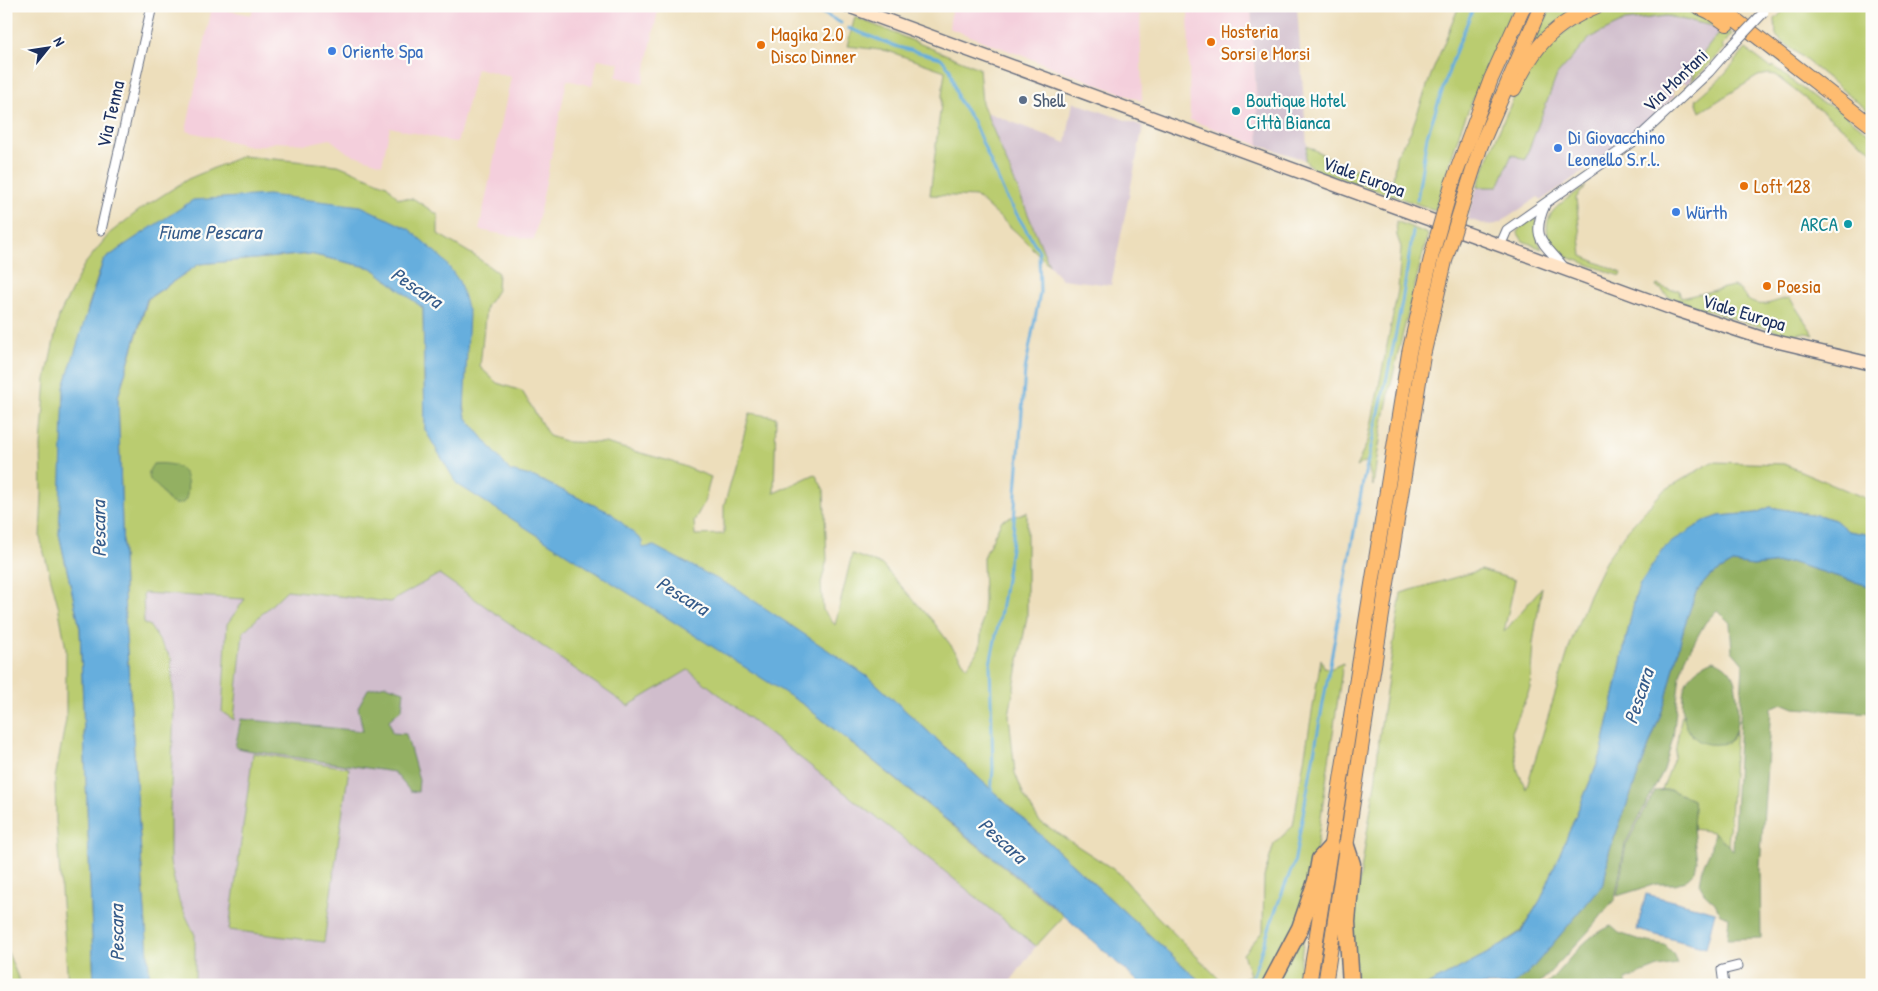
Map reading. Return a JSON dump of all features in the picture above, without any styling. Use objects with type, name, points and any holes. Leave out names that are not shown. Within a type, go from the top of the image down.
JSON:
[{"type":"highway","points":[[1325,985],[1339,847],[1408,353],[1432,254],[1452,184],[1491,79],[1524,6]]},
{"type":"highway","points":[[1309,985],[1339,847],[1423,356],[1445,261],[1481,145],[1541,6]]},
{"type":"highway","points":[[1499,100],[1514,89],[1532,54],[1547,37],[1576,16],[1597,6]]},
{"type":"highway","points":[[1697,6],[1710,12],[1737,31],[1758,37]]},
{"type":"highway","points":[[1718,6],[1872,126]]},
{"type":"highway","points":[[1727,6],[1737,21]]},
{"type":"highway","points":[[1270,985],[1300,928],[1316,881],[1320,859],[1339,847]]},
{"type":"highway","points":[[1339,847],[1352,864],[1347,922],[1351,985]]},
{"type":"main road","name":"Viale Europa","points":[[848,6],[1566,271],[1734,330],[1872,364]]},
{"type":"street","name":"Via Tenna","points":[[101,230],[152,6]]},
{"type":"street","name":"Via Montani","points":[[1500,246],[1507,230],[1644,133],[1709,72],[1767,9]]},
{"type":"street","points":[[1546,203],[1539,223],[1541,239],[1545,247],[1558,259],[1566,271]]},
{"type":"street","points":[[1724,985],[1722,970],[1738,966]]},
{"type":"shaded area","points":[[254,6],[659,6],[643,83],[616,77],[620,63],[598,59],[592,86],[567,80],[534,240],[479,230],[511,77],[477,68],[457,143],[390,127],[382,164],[348,153],[330,139],[307,144],[276,142],[255,147],[186,131],[212,7],[251,15]]},
{"type":"shaded area","points":[[952,6],[1140,6],[1142,101],[949,28]]},
{"type":"shaded area","points":[[1188,6],[1251,6],[1259,145],[1190,120]]},
{"type":"shaded area","points":[[1251,6],[1297,6],[1307,146],[1305,160],[1259,145]]},
{"type":"shaded area","points":[[1666,16],[1713,26],[1720,31],[1696,63],[1691,81],[1687,84],[1683,82],[1673,90],[1674,97],[1622,144],[1542,200],[1538,197],[1501,222],[1491,226],[1467,219],[1477,187],[1498,186],[1512,154],[1525,160],[1557,75],[1590,38],[1625,21]]},
{"type":"shaded area","points":[[1073,102],[1143,126],[1111,285],[1062,279],[1049,265],[986,112],[1066,143]]},
{"type":"shaded area","points":[[439,574],[628,706],[688,670],[932,861],[1036,946],[1008,985],[195,985],[195,935],[179,901],[170,862],[174,708],[171,658],[144,624],[142,593],[245,599],[227,624],[222,712],[233,720],[243,632],[287,590],[389,602]]},
{"type":"green space","points":[[1459,6],[1514,6],[1462,125],[1435,210],[1313,169],[1305,160],[1307,146],[1347,167],[1393,180],[1396,156],[1411,131]]},
{"type":"green space","points":[[1552,6],[1584,6],[1534,43],[1534,41]]},
{"type":"green space","points":[[1625,6],[1657,6],[1682,9],[1705,17],[1732,34],[1722,46],[1724,48],[1691,81],[1696,63],[1720,31],[1713,26],[1666,16],[1625,21],[1590,38],[1557,75],[1525,160],[1512,154],[1498,187],[1477,187],[1513,100],[1527,74],[1545,51],[1566,31],[1593,16]]},
{"type":"green space","points":[[1788,6],[1872,6],[1872,114],[1776,36],[1775,19]]},
{"type":"green space","points":[[855,17],[979,68],[982,103],[1049,265],[977,197],[930,195],[945,71],[888,51],[847,46]]},
{"type":"green space","points":[[1746,49],[1771,68],[1773,66],[1820,102],[1837,108],[1872,136],[1872,151],[1775,75],[1758,76],[1700,112],[1696,100],[1720,79]]},
{"type":"green space","points":[[242,156],[338,165],[387,185],[398,198],[414,199],[438,215],[438,234],[475,256],[498,273],[497,290],[486,307],[480,367],[497,383],[522,391],[549,436],[568,442],[605,443],[673,462],[711,477],[704,503],[694,521],[695,535],[724,534],[724,506],[750,413],[776,417],[774,493],[815,474],[824,490],[827,560],[821,583],[823,610],[835,625],[852,554],[882,565],[932,620],[967,667],[980,647],[984,600],[983,558],[1002,520],[1027,512],[1027,617],[1009,715],[1015,773],[1024,796],[1039,821],[1119,873],[1150,909],[1220,980],[1231,984],[1250,975],[1243,954],[1263,931],[1264,877],[1274,844],[1293,826],[1321,659],[1324,667],[1330,669],[1343,663],[1297,985],[1204,985],[871,679],[641,549],[611,513],[534,477],[510,471],[466,417],[443,259],[126,244],[103,261],[88,307],[59,534],[80,628],[94,985],[68,985],[56,822],[55,778],[66,720],[66,649],[58,605],[40,538],[42,494],[41,446],[46,379],[59,316],[84,265],[110,233],[141,209],[188,179]]},
{"type":"green space","points":[[1586,186],[1576,198],[1582,256],[1622,273],[1620,276],[1562,255],[1550,240],[1547,228],[1550,216],[1554,210]]},
{"type":"green space","points":[[1536,215],[1538,241],[1542,249],[1523,241],[1517,232]]},
{"type":"green space","points":[[1396,221],[1428,234],[1383,422],[1373,486],[1367,461],[1356,467],[1368,441],[1398,290],[1401,247],[1397,236]]},
{"type":"green space","points":[[310,254],[372,268],[423,308],[425,430],[804,705],[1064,916],[1036,946],[932,861],[688,670],[628,706],[439,574],[390,602],[287,590],[243,632],[234,720],[222,712],[227,624],[245,599],[143,593],[144,624],[149,625],[171,658],[174,708],[170,862],[179,901],[195,935],[195,985],[150,985],[125,621],[118,397],[148,299],[199,264]]},
{"type":"green space","points":[[1657,285],[1670,290],[1679,290],[1681,298],[1733,286],[1753,303],[1769,304],[1789,298],[1814,335],[1784,333],[1725,316],[1667,296],[1661,289],[1656,287]]},
{"type":"green space","points":[[1712,462],[1784,464],[1872,501],[1872,537],[1848,531],[1835,520],[1822,516],[1770,507],[1756,513],[1719,516],[1664,548],[1640,584],[1635,598],[1601,755],[1541,899],[1521,931],[1490,952],[1427,985],[1357,985],[1352,928],[1376,776],[1379,738],[1401,593],[1481,570],[1515,580],[1504,632],[1542,587],[1533,643],[1530,688],[1512,732],[1518,771],[1526,789],[1571,642],[1589,595],[1606,560],[1625,533],[1663,491]]},
{"type":"green space","points":[[153,464],[168,464],[180,468],[188,485],[185,501],[174,504],[151,480],[149,472]]},
{"type":"green space","points":[[1790,562],[1872,587],[1872,713],[1794,708],[1782,703],[1771,708],[1760,867],[1761,938],[1727,939],[1729,917],[1720,914],[1715,903],[1704,893],[1700,884],[1703,866],[1710,851],[1714,832],[1733,850],[1743,664],[1732,651],[1730,623],[1717,610],[1705,623],[1686,657],[1680,674],[1673,738],[1664,770],[1625,844],[1615,899],[1587,933],[1538,985],[1512,985],[1529,972],[1604,883],[1609,852],[1665,703],[1684,627],[1696,592],[1709,577],[1733,563],[1753,566]]},
{"type":"green space","points":[[1714,660],[1727,668],[1732,674],[1737,694],[1738,713],[1735,733],[1728,742],[1723,744],[1700,742],[1689,730],[1683,714],[1682,704],[1686,682],[1697,669]]},
{"type":"green space","points":[[386,685],[404,691],[402,709],[389,720],[392,733],[406,734],[419,780],[418,792],[410,791],[394,772],[235,747],[241,719],[363,731],[358,707],[368,689]]},
{"type":"green space","points":[[1682,714],[1691,734],[1731,740],[1736,730],[1728,847],[1714,832],[1693,829],[1693,800],[1671,790],[1662,790],[1674,758]]},
{"type":"green space","points":[[253,753],[349,768],[324,942],[229,930]]},
{"type":"green space","points":[[1671,790],[1693,800],[1693,829],[1697,861],[1695,871],[1685,881],[1675,884],[1656,884],[1617,896],[1626,845],[1655,791]]},
{"type":"green space","points":[[1611,926],[1619,933],[1643,941],[1665,945],[1673,953],[1677,964],[1658,967],[1625,980],[1627,985],[1545,985],[1592,936]]},
{"type":"green space","points":[[6,948],[21,985],[6,985]]},
{"type":"water","name":"Fiume Pescara","points":[[268,195],[361,206],[409,229],[443,259],[459,281],[469,314],[464,409],[466,417],[510,471],[534,477],[611,513],[642,541],[642,548],[654,546],[738,590],[871,679],[1204,985],[1142,985],[1050,903],[804,705],[457,484],[425,430],[423,308],[372,268],[310,254],[199,264],[147,299],[118,397],[125,621],[150,985],[94,985],[80,628],[59,534],[64,387],[103,261],[193,200]]},
{"type":"water","name":"Pescara","points":[[1770,507],[1822,516],[1835,520],[1848,531],[1872,537],[1872,587],[1790,562],[1753,566],[1733,563],[1709,577],[1696,592],[1684,627],[1665,703],[1609,852],[1604,883],[1529,972],[1512,985],[1427,985],[1490,952],[1521,932],[1541,899],[1601,755],[1635,598],[1640,584],[1664,548],[1705,521],[1719,516],[1756,513]]},
{"type":"water","points":[[1646,894],[1715,912],[1706,948],[1637,930]]},
{"type":"waterway","points":[[809,6],[841,23]]},
{"type":"waterway","points":[[1417,200],[1427,136],[1455,53],[1474,6]]},
{"type":"waterway","points":[[848,28],[898,47],[941,58],[950,69],[958,99],[973,121],[1005,195],[1039,251],[1040,293],[1025,370],[1013,535],[1001,611],[990,664],[993,769],[991,793]]},
{"type":"waterway","points":[[1249,985],[1294,864],[1363,482],[1402,302],[1413,231]]},
{"type":"place","name":"Hosteria Sorsi e Morsi","points":[[1211,42]]},
{"type":"place","name":"Magika 2.0 Disco Dinner","points":[[761,45]]},
{"type":"place","name":"Oriente Spa","points":[[332,51]]},
{"type":"place","name":"Shell","points":[[1023,100]]},
{"type":"place","name":"Boutique Hotel Città Bianca","points":[[1236,111]]},
{"type":"place","name":"Di Giovacchino Leonello S.r.l.","points":[[1558,148]]},
{"type":"place","name":"Loft 128","points":[[1744,186]]},
{"type":"place","name":"Würth","points":[[1676,212]]},
{"type":"place","name":"ARCA","points":[[1848,224]]},
{"type":"place","name":"Poesia","points":[[1767,286]]}]
